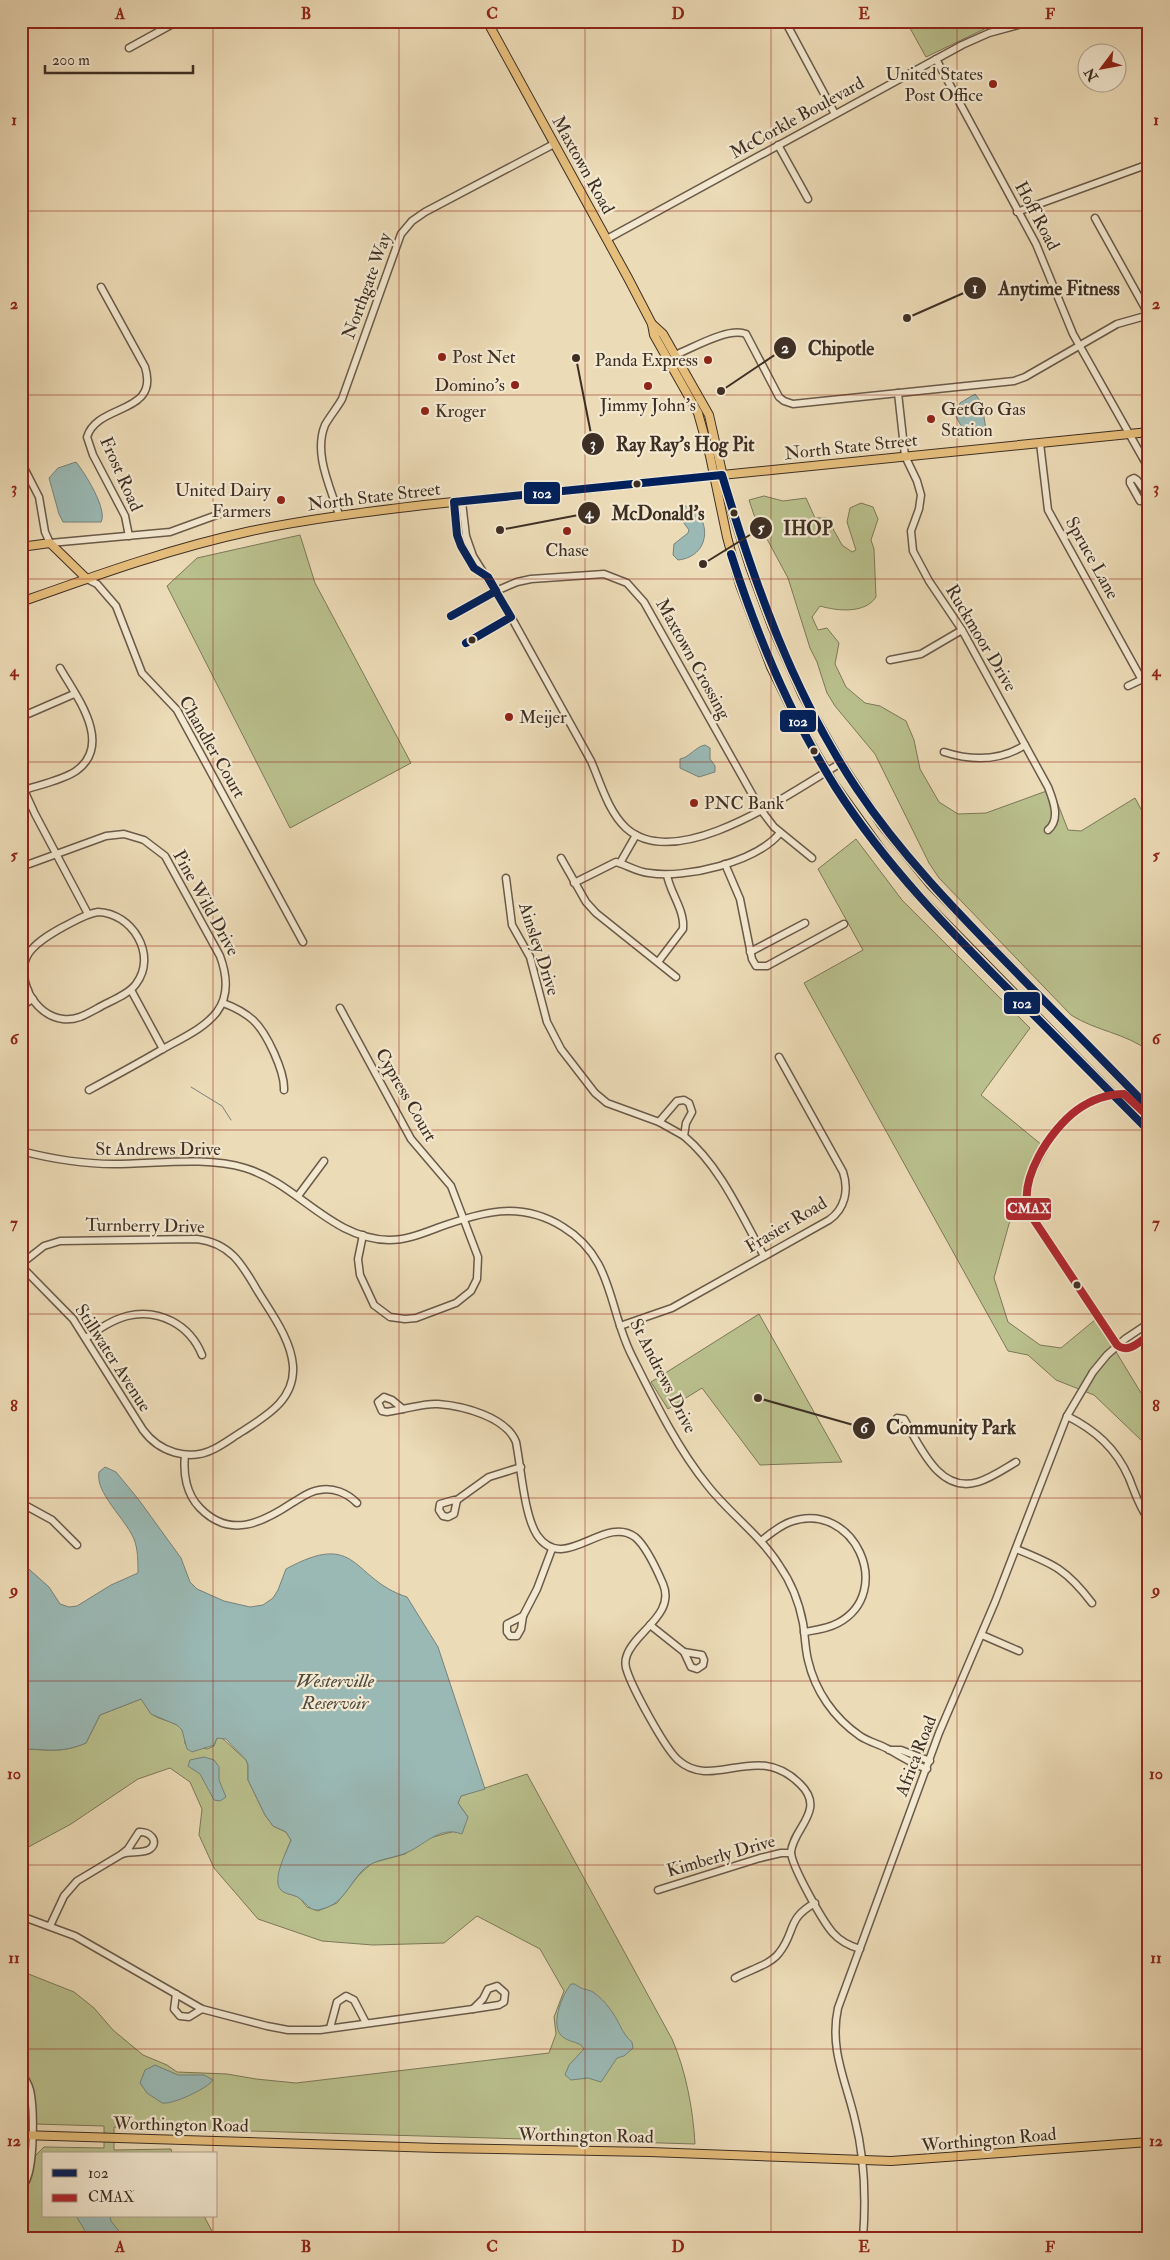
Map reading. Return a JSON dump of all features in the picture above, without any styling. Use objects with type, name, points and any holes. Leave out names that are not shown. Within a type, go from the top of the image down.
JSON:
[{"type":"main road","name":"Maxtown Road","points":[[487,21],[607,239],[652,324],[654,335],[698,413],[726,536],[754,624],[771,667],[796,718],[826,771],[860,822],[916,892],[1149,1131]]},
{"type":"main road","name":"Maxtown Road","points":[[652,324],[663,334],[694,386],[708,414],[722,474],[750,567],[772,626],[804,696],[840,763],[881,824],[931,886],[1149,1108]]},
{"type":"main road","points":[[666,356],[671,358],[689,385],[694,386]]},
{"type":"main road","name":"North State Street","points":[[21,602],[128,564],[214,540],[277,526],[339,516],[722,474],[1149,432]]},
{"type":"main road","points":[[21,547],[50,543],[87,579]]},
{"type":"main road","name":"Worthington Road","points":[[21,2135],[456,2148],[667,2152],[909,2162],[1149,2142]]},
{"type":"street","points":[[162,21],[166,28]]},
{"type":"street","points":[[129,48],[178,21]]},
{"type":"street","points":[[784,21],[835,114]]},
{"type":"street","name":"McCorkle Boulevard","points":[[607,239],[936,59],[989,33],[1033,21]]},
{"type":"street","name":"Hoff Road","points":[[936,59],[1044,262],[1080,346],[1149,469]]},
{"type":"street","name":"Northgate Way","points":[[339,516],[321,451],[323,433],[329,418],[342,399],[401,234],[412,221],[425,212],[554,144]]},
{"type":"street","points":[[778,146],[808,199]]},
{"type":"street","points":[[1018,212],[1149,164]]},
{"type":"street","points":[[675,355],[727,334],[740,331],[746,334],[775,389],[784,401],[793,404],[1014,381],[1025,377],[1117,324],[1147,315],[1145,308],[1095,218]]},
{"type":"street","name":"Frost Road","points":[[101,287],[141,360],[148,378],[148,384],[142,395],[130,404],[97,422],[91,427],[87,437],[93,455],[125,516],[128,536]]},
{"type":"street","name":"Ruckmoor Drive","points":[[898,393],[905,456],[917,481],[921,495],[919,510],[911,531],[913,551],[929,581],[962,630],[1052,798],[1055,813],[1054,822],[1048,830]]},
{"type":"street","name":"Spruce Lane","points":[[1040,443],[1048,510],[1142,680]]},
{"type":"street","points":[[21,462],[39,497],[45,532],[50,543],[170,532],[225,512]]},
{"type":"street","points":[[458,502],[457,535],[461,546],[474,568],[488,577],[591,761],[599,784],[616,815],[625,827],[636,835],[661,842],[690,838],[726,828],[840,763]]},
{"type":"street","name":"Maxtown Crossing","points":[[496,591],[520,581],[588,574],[612,576],[634,588],[644,602],[760,810],[780,833],[812,858]]},
{"type":"street","name":"Chandler Court","points":[[87,579],[97,584],[116,606],[142,673],[177,710],[303,942]]},
{"type":"street","points":[[890,660],[921,654],[962,630]]},
{"type":"street","points":[[60,668],[93,732],[93,744],[89,756],[82,765],[70,774],[23,791],[88,914]]},
{"type":"street","points":[[1130,685],[1149,676]]},
{"type":"street","points":[[21,717],[74,694]]},
{"type":"street","points":[[944,752],[961,756],[995,758],[1008,755],[1025,745]]},
{"type":"street","points":[[574,883],[611,864],[620,863],[639,871],[667,875],[725,864],[760,850],[771,843],[780,833]]},
{"type":"street","name":"Pine Wild Drive","points":[[21,867],[115,834],[136,836],[159,850],[170,864],[220,956],[226,980],[223,1003]]},
{"type":"street","points":[[620,863],[636,835]]},
{"type":"street","points":[[561,858],[586,902],[596,913],[676,977]]},
{"type":"street","points":[[725,864],[740,899],[750,952],[756,966],[767,966],[844,924]]},
{"type":"street","points":[[658,962],[683,929],[682,916],[667,875]]},
{"type":"street","name":"Ainsley Drive","points":[[506,878],[512,925],[530,957],[545,1016],[561,1049],[600,1098],[623,1110],[659,1122],[684,1136],[705,1156],[716,1170],[764,1256]]},
{"type":"street","points":[[102,912],[120,917],[132,928],[140,941],[145,958],[143,970],[138,982],[131,990],[83,1016],[70,1020],[48,1014],[33,999],[28,990],[24,966],[27,956],[33,946],[45,937],[88,914],[102,912]]},
{"type":"street","points":[[750,952],[805,923]]},
{"type":"street","points":[[21,994],[28,990]]},
{"type":"street","points":[[131,990],[163,1049]]},
{"type":"street","points":[[21,1006],[33,999]]},
{"type":"street","points":[[89,1090],[203,1027],[214,1017],[223,1003],[243,1013],[259,1027],[283,1072],[284,1090]]},
{"type":"street","name":"Cypress Court","points":[[340,1008],[411,1139],[451,1186],[478,1257],[479,1272],[475,1285],[466,1296],[456,1303],[408,1319],[386,1315],[370,1299],[360,1275],[358,1263],[362,1235]]},
{"type":"street","name":"Frasier Road","points":[[620,1326],[672,1308],[834,1216],[842,1205],[846,1192],[846,1178],[841,1166],[779,1057]]},
{"type":"street","points":[[659,1122],[669,1112],[674,1103],[681,1100],[688,1102],[692,1112],[686,1123],[684,1136]]},
{"type":"street","name":"St Andrews Drive","points":[[21,1151],[85,1163],[209,1162],[235,1165],[262,1174],[298,1196],[339,1226],[377,1239],[399,1240],[485,1212],[518,1211],[543,1217],[566,1229],[585,1245],[599,1263],[632,1357],[695,1469],[711,1491],[761,1541],[778,1562],[790,1583],[800,1608],[810,1668],[825,1700],[842,1721],[861,1737],[927,1769]]},
{"type":"street","points":[[298,1196],[324,1161]]},
{"type":"street","name":"Turnberry Drive","points":[[21,1265],[44,1246],[72,1240],[197,1239],[219,1244],[237,1257],[290,1348],[293,1366],[292,1379],[284,1398],[269,1414],[214,1449],[200,1454],[185,1455]]},
{"type":"street","name":"Stillwater Avenue","points":[[21,1265],[69,1314],[86,1338],[145,1434],[166,1450],[185,1455]]},
{"type":"street","points":[[86,1338],[127,1316],[155,1315],[172,1320],[182,1328],[196,1342],[202,1355]]},
{"type":"street","name":"Africa Road","points":[[863,2239],[865,2210],[862,2160],[848,2095],[837,2056],[834,2028],[840,2002],[939,1733],[982,1635],[1067,1416],[1093,1372],[1107,1355],[1124,1339],[1149,1324]]},
{"type":"street","points":[[403,1409],[438,1404],[493,1419],[504,1425],[516,1442],[534,1528],[543,1542],[552,1549],[560,1550],[615,1532],[624,1532],[636,1538],[643,1546],[665,1592],[662,1607],[629,1651],[625,1664],[634,1686],[665,1743],[677,1759],[698,1770],[714,1771],[761,1764],[782,1771],[802,1785],[809,1799],[810,1811],[793,1845],[791,1853],[793,1861],[834,1934],[841,1940],[860,1949]]},
{"type":"street","points":[[1067,1416],[1098,1434],[1110,1447],[1122,1464],[1140,1508],[1149,1520]]},
{"type":"street","points":[[897,1418],[904,1419],[938,1472],[954,1482],[978,1483],[1016,1462]]},
{"type":"street","points":[[185,1455],[185,1474],[191,1496],[205,1513],[222,1523],[240,1526],[259,1523],[307,1494],[322,1489],[340,1492],[357,1503]]},
{"type":"street","points":[[458,1500],[489,1477],[520,1467]]},
{"type":"street","points":[[21,1504],[52,1520],[77,1545]]},
{"type":"street","points":[[761,1541],[787,1523],[799,1519],[812,1518],[827,1522],[843,1530],[860,1552],[864,1565],[865,1581],[860,1599],[853,1610],[838,1623],[826,1628],[804,1632]]},
{"type":"street","points":[[523,1616],[537,1589],[552,1549]]},
{"type":"street","points":[[1016,1550],[1061,1569],[1078,1585],[1092,1604]]},
{"type":"street","points":[[650,1625],[684,1652]]},
{"type":"street","points":[[982,1635],[1019,1651]]},
{"type":"street","name":"St Andrews Drive","points":[[889,1750],[901,1750],[930,1761]]},
{"type":"street","points":[[50,1926],[64,1896],[77,1880],[122,1854],[128,1849],[139,1832],[147,1832],[151,1836],[153,1842],[149,1850],[122,1854]]},
{"type":"street","name":"Kimberly Drive","points":[[658,1890],[760,1858],[781,1853],[791,1853]]},
{"type":"street","points":[[735,1978],[776,1957],[784,1946],[796,1917],[815,1903]]},
{"type":"street","points":[[21,1916],[50,1926],[102,1950],[202,2009],[288,2030],[330,2028],[473,2009],[501,2005],[505,1999],[504,1990],[497,1986],[492,1987],[473,2009]]},
{"type":"street","points":[[176,1994],[174,2008],[180,2016],[189,2016],[202,2009]]},
{"type":"street","points":[[330,2028],[337,2002],[346,1996],[354,2000],[366,2023]]},
{"type":"street","points":[[21,2072],[27,2082],[31,2097],[32,2136],[31,2166],[21,2193]]},
{"type":"street","points":[[21,2092],[24,2184]]},
{"type":"green space","points":[[906,21],[1001,21],[926,57]]},
{"type":"green space","points":[[764,496],[783,501],[806,498],[815,518],[827,518],[842,545],[852,552],[856,550],[847,522],[850,508],[861,503],[873,507],[878,519],[871,540],[874,549],[876,597],[858,609],[842,610],[820,606],[812,617],[818,630],[827,628],[839,643],[835,664],[846,687],[865,703],[880,706],[906,721],[914,740],[920,769],[939,802],[958,814],[986,813],[1052,789],[1068,830],[1081,831],[1135,798],[1149,824],[1149,1051],[1130,1040],[1090,1025],[1071,1015],[939,878],[929,863],[875,754],[835,706],[827,693],[817,662],[810,648],[788,578],[754,515],[749,500]]},
{"type":"green space","points":[[300,535],[315,583],[411,763],[290,828],[167,586],[197,558]]},
{"type":"green space","points":[[856,839],[902,900],[1030,1028],[981,1095],[1048,1150],[1009,1224],[994,1278],[1008,1322],[1040,1345],[1061,1348],[1096,1319],[1149,1406],[1149,1456],[1143,1442],[1094,1395],[1056,1380],[1028,1355],[1008,1351],[804,983],[863,950],[818,869]]},
{"type":"green space","points":[[759,1314],[842,1462],[760,1465],[702,1388],[668,1409],[651,1382]]},
{"type":"green space","points":[[141,1699],[153,1715],[179,1726],[184,1736],[185,1744],[207,1749],[214,1746],[217,1738],[221,1737],[246,1760],[248,1780],[265,1815],[273,1826],[286,1832],[291,1840],[285,1854],[286,1893],[299,1897],[307,1907],[318,1911],[337,1903],[358,1876],[372,1863],[405,1854],[426,1839],[455,1831],[468,1817],[458,1803],[461,1796],[527,1774],[672,2039],[688,2090],[695,2144],[114,2127],[114,2150],[171,2149],[172,2152],[42,2152],[42,2218],[205,2218],[216,2239],[21,2239],[21,2207],[33,2171],[35,2156],[44,2147],[104,2148],[104,2126],[35,2124],[33,2091],[21,2062],[21,1971],[74,1992],[94,2008],[113,2030],[143,2055],[167,2065],[177,2072],[227,2074],[296,2083],[549,2053],[556,2034],[554,2017],[564,1991],[540,1949],[477,1916],[444,1943],[373,1945],[322,1941],[258,1919],[214,1868],[199,1835],[202,1809],[190,1782],[170,1768],[138,1779],[71,1824],[21,1851],[21,1749],[61,1750],[86,1743],[100,1715]]},
{"type":"water","points":[[975,394],[981,403],[987,431],[982,428],[975,430],[963,429],[956,417],[960,403]]},
{"type":"water","points":[[76,462],[98,500],[102,516],[101,522],[63,522],[59,514],[49,478],[58,468]]},
{"type":"water","points":[[681,505],[691,508],[698,515],[703,523],[705,532],[703,542],[698,550],[690,557],[678,560],[673,555],[674,544],[688,533],[689,530],[676,512]]},
{"type":"water","points":[[705,745],[710,748],[710,759],[715,766],[715,772],[699,777],[680,768],[680,759]]},
{"type":"water","name":"Westerville Reservoir","points":[[105,1467],[116,1472],[139,1500],[181,1558],[190,1582],[197,1589],[224,1601],[250,1607],[263,1605],[273,1598],[286,1569],[310,1558],[328,1554],[342,1556],[353,1561],[389,1589],[407,1597],[438,1647],[485,1789],[461,1796],[458,1803],[468,1817],[462,1834],[446,1832],[431,1838],[411,1851],[373,1863],[364,1869],[334,1904],[314,1910],[297,1897],[283,1892],[278,1885],[283,1858],[291,1840],[286,1832],[273,1826],[265,1815],[248,1780],[246,1760],[226,1739],[217,1738],[214,1745],[192,1752],[187,1749],[182,1730],[177,1725],[151,1714],[141,1699],[100,1715],[86,1743],[61,1750],[21,1749],[21,1678],[28,1677],[29,1675],[21,1675],[21,1562],[49,1587],[60,1604],[69,1607],[77,1606],[111,1585],[138,1573],[137,1551],[134,1539],[106,1497],[99,1480],[99,1472]]},
{"type":"water","points":[[204,1757],[214,1760],[219,1767],[219,1780],[226,1797],[220,1801],[214,1800],[200,1774],[188,1766],[190,1760]]},
{"type":"water","points":[[571,1984],[593,1992],[600,1998],[613,2013],[625,2035],[632,2042],[633,2048],[624,2056],[617,2058],[601,2082],[588,2078],[571,2080],[565,2075],[569,2065],[584,2049],[581,2045],[567,2040],[560,2034],[558,2029],[557,2015],[559,2008]]},
{"type":"water","points":[[155,2065],[178,2075],[204,2075],[213,2080],[190,2095],[162,2103],[147,2093],[140,2083],[145,2070]]},
{"type":"water","points":[[77,2218],[110,2218],[125,2239],[90,2239]]},
{"type":"waterway","points":[[191,1087],[222,1106],[231,1120]]},
{"type":"transit line","name":"102","points":[[496,591],[488,577],[474,568],[461,546],[457,535],[454,502],[722,475],[748,557],[778,637],[814,715],[857,789],[909,858],[947,901],[1149,1108]]},
{"type":"transit line","name":"102","points":[[731,554],[752,615],[789,704],[819,760],[855,817],[898,871],[944,923],[1149,1131]]},
{"type":"transit line","name":"102","points":[[466,643],[511,617],[488,578]]},
{"type":"transit line","name":"102","points":[[451,616],[496,591]]},
{"type":"transit line","name":"CMAX","points":[[1149,1117],[1124,1094],[1099,1098],[1077,1110],[1057,1130],[1038,1157],[1028,1186],[1027,1201],[1030,1214],[1117,1345],[1129,1348],[1149,1335]]},
{"type":"place","name":"United States Post Office","points":[[993,84]]},
{"type":"place","name":"Anytime Fitness","points":[[907,318]]},
{"type":"place","name":"Post Net","points":[[442,357]]},
{"type":"place","name":"Ray Ray's Hog Pit","points":[[576,358]]},
{"type":"place","name":"Panda Express","points":[[708,360]]},
{"type":"place","name":"Domino's","points":[[515,385]]},
{"type":"place","name":"Jimmy John's","points":[[648,386]]},
{"type":"place","name":"Chipotle","points":[[721,391]]},
{"type":"place","name":"Kroger","points":[[425,411]]},
{"type":"place","name":"GetGo Gas Station","points":[[931,419]]},
{"type":"place","name":"United Dairy Farmers","points":[[281,500]]},
{"type":"place","name":"McDonald's","points":[[500,530]]},
{"type":"place","name":"Chase","points":[[567,531]]},
{"type":"place","name":"IHOP","points":[[703,564]]},
{"type":"place","name":"Meijer","points":[[509,717]]},
{"type":"place","name":"PNC Bank","points":[[694,803]]},
{"type":"place","name":"Community Park","points":[[758,1398]]}]
